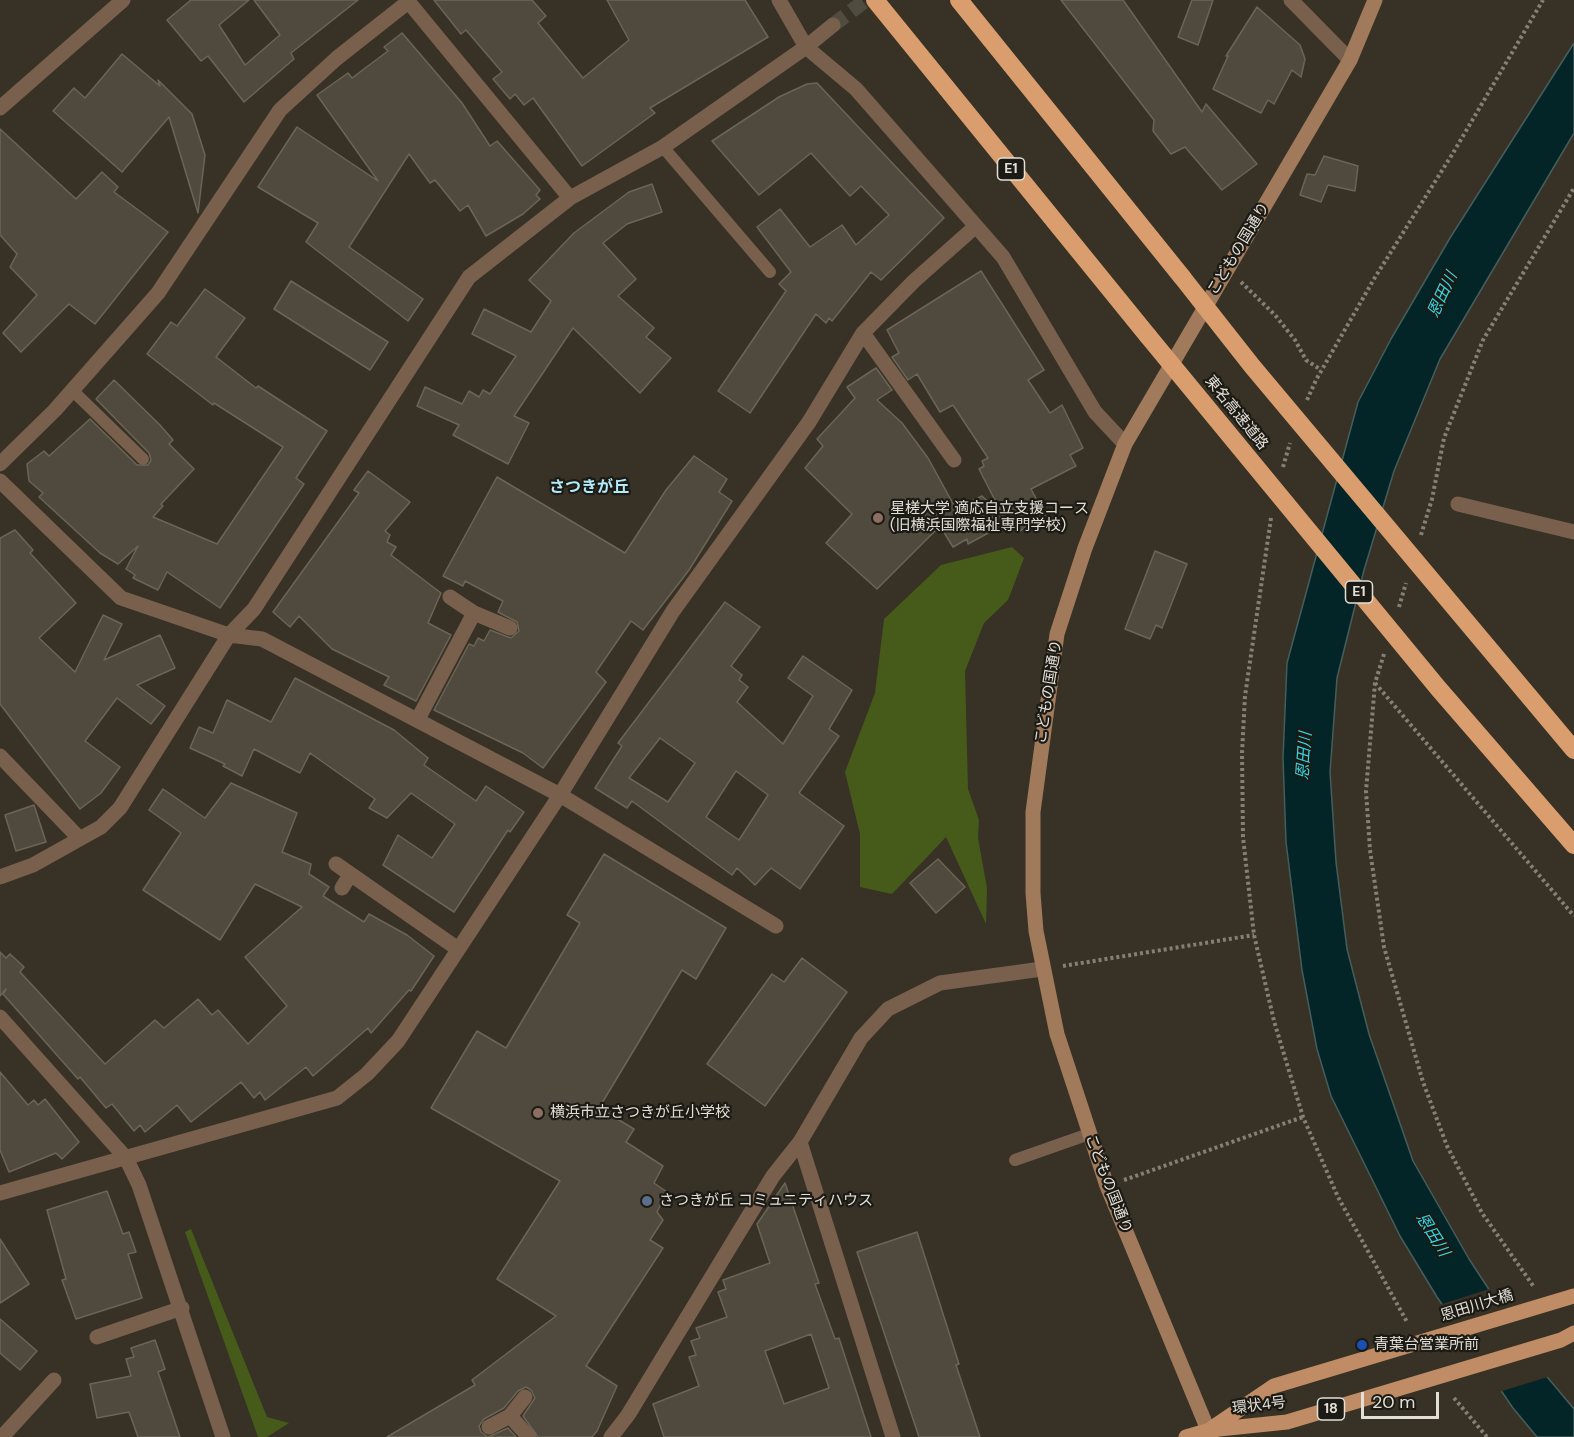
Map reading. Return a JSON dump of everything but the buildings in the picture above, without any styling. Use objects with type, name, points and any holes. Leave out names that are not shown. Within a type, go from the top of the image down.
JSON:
[{"type":"highway","name":"東名高速道路","points":[[875,0],[1438,688],[1574,845]]},
{"type":"highway","points":[[959,0],[1312,438],[1574,750]]},
{"type":"main road","name":"こどもの国通り","points":[[1212,1435],[1107,1186],[1057,1034],[1042,969],[1032,893],[1033,812],[1045,709],[1057,634],[1084,548],[1125,444],[1350,60],[1375,0]]},
{"type":"main road","name":"18","points":[[1542,1305],[1574,1296]]},
{"type":"main road","name":"恩田川大橋","points":[[1426,1341],[1542,1305]]},
{"type":"main road","name":"環状4号","points":[[1186,1437],[1212,1435],[1287,1422],[1567,1337]]},
{"type":"main road","name":"環状4号","points":[[1212,1435],[1274,1386],[1426,1341]]},
{"type":"street","points":[[0,108],[123,0]]},
{"type":"street","points":[[779,0],[806,47],[856,89],[1003,257],[1095,412],[1125,444]]},
{"type":"street","points":[[1291,0],[1350,60]]},
{"type":"street","points":[[0,464],[73,391],[158,293],[280,110],[337,58],[408,1],[570,198]]},
{"type":"street","points":[[0,877],[33,865],[101,827],[120,808],[228,635],[254,609],[469,277],[570,198],[663,147],[806,47],[833,25]]},
{"type":"street","points":[[0,1193],[337,1098],[367,1074],[398,1041],[560,795],[673,611],[810,422],[862,333],[914,281],[976,226]]},
{"type":"street","points":[[862,333],[954,460]]},
{"type":"street","points":[[0,481],[121,598],[228,635],[262,639],[560,795],[776,926]]},
{"type":"street","points":[[1458,504],[1574,532]]},
{"type":"street","points":[[450,597],[474,613],[510,628]]},
{"type":"street","points":[[418,719],[474,613]]},
{"type":"street","points":[[0,756],[79,838]]},
{"type":"street","points":[[336,864],[346,881],[458,949]]},
{"type":"street","points":[[611,1437],[628,1415],[773,1176],[800,1142],[861,1038],[888,1009],[940,983],[1042,969]]},
{"type":"street","points":[[0,1017],[126,1158],[139,1185],[182,1308],[223,1437]]},
{"type":"street","points":[[800,1142],[893,1437]]},
{"type":"street","points":[[97,1337],[182,1308]]},
{"type":"street","points":[[2,1437],[54,1380]]},
{"type":"street","points":[[489,1427],[510,1416],[525,1397]]},
{"type":"street","points":[[510,1416],[529,1437]]},
{"type":"lane","points":[[663,147],[770,272]]},
{"type":"lane","points":[[73,391],[143,459]]},
{"type":"lane","points":[[1015,1160],[1089,1134]]},
{"type":"path","points":[[1303,409],[1321,370],[1543,0]]},
{"type":"path","points":[[1419,543],[1432,499],[1444,438],[1482,340],[1574,188]]},
{"type":"path","points":[[1227,270],[1260,298],[1295,340],[1306,360],[1321,370]]},
{"type":"path","points":[[1281,471],[1291,439]]},
{"type":"path","points":[[1272,516],[1245,696],[1242,753],[1243,837],[1254,934],[1274,1021],[1303,1117],[1338,1197],[1407,1322]]},
{"type":"path","points":[[1395,618],[1409,576]]},
{"type":"path","points":[[1385,651],[1375,683],[1366,791],[1370,850],[1384,947],[1423,1082],[1447,1146],[1482,1213],[1542,1305]]},
{"type":"path","points":[[1375,683],[1574,916]]},
{"type":"path","points":[[1042,969],[1254,934]]},
{"type":"path","points":[[1107,1186],[1303,1117]]},
{"type":"path","points":[[1454,1398],[1487,1437]]},
{"type":"green space","points":[[1012,547],[1024,558],[1008,600],[984,623],[965,671],[968,789],[979,820],[978,838],[987,888],[986,924],[946,837],[892,894],[860,887],[860,834],[845,772],[875,693],[884,619],[941,565]]},
{"type":"green space","points":[[191,1229],[267,1417],[289,1423],[267,1437],[258,1437],[185,1232]]},
{"type":"water","name":"恩田川","points":[[1574,43],[1574,133],[1440,359],[1394,471],[1364,570],[1337,678],[1330,772],[1336,862],[1347,949],[1369,1034],[1413,1161],[1469,1259],[1543,1372],[1574,1409],[1574,1437],[1537,1437],[1513,1408],[1437,1297],[1400,1236],[1331,1096],[1317,1049],[1302,970],[1286,842],[1283,758],[1287,663],[1358,402],[1391,339],[1450,238]]},
{"type":"pier","points":[[1492,1288],[1551,1376],[1499,1392],[1439,1305]]},
{"type":"tunnel","points":[[833,25],[866,0]]},
{"type":"place","name":"星槎大学 適応自立支援コース (旧横浜国際福祉専門学校)","points":[[878,518]]},
{"type":"place","name":"横浜市立さつきが丘小学校","points":[[538,1113]]},
{"type":"place","name":"さつきが丘 コミュニティハウス","points":[[647,1201]]},
{"type":"place","name":"青葉台営業所前","points":[[1362,1345]]},
{"type":"district","name":"さつきが丘","points":[[589,488]]}]
